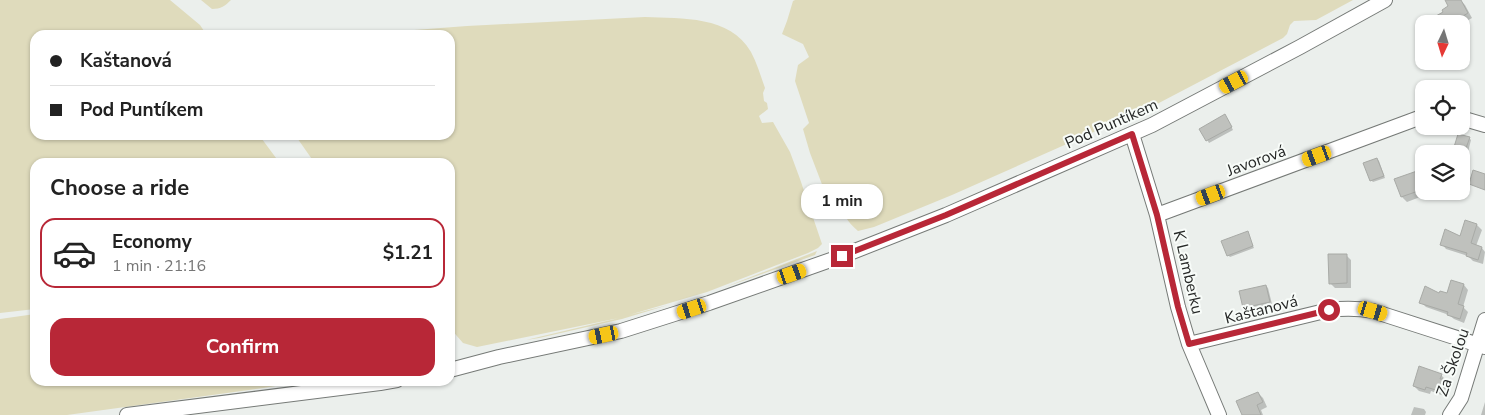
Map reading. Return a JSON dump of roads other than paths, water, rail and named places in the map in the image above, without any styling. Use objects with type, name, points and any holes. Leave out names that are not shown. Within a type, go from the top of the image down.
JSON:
[{"type":"street","name":"Pod Puntíkem","points":[[455,369],[499,357],[621,331],[709,303],[842,256],[946,215],[1152,125],[1385,0]]},
{"type":"street","name":"Javorová","points":[[1157,215],[1415,119]]},
{"type":"street","points":[[1470,121],[1485,125]]},
{"type":"street","name":"K Lamberku","points":[[1132,134],[1157,215],[1178,307],[1189,344],[1219,415]]},
{"type":"street","name":"Kaštanová","points":[[1189,344],[1329,310],[1351,308],[1373,311],[1481,346]]},
{"type":"street","name":"Za Školou","points":[[1450,415],[1461,398],[1481,346],[1485,320]]},
{"type":"street","points":[[127,415],[356,386]]}]
